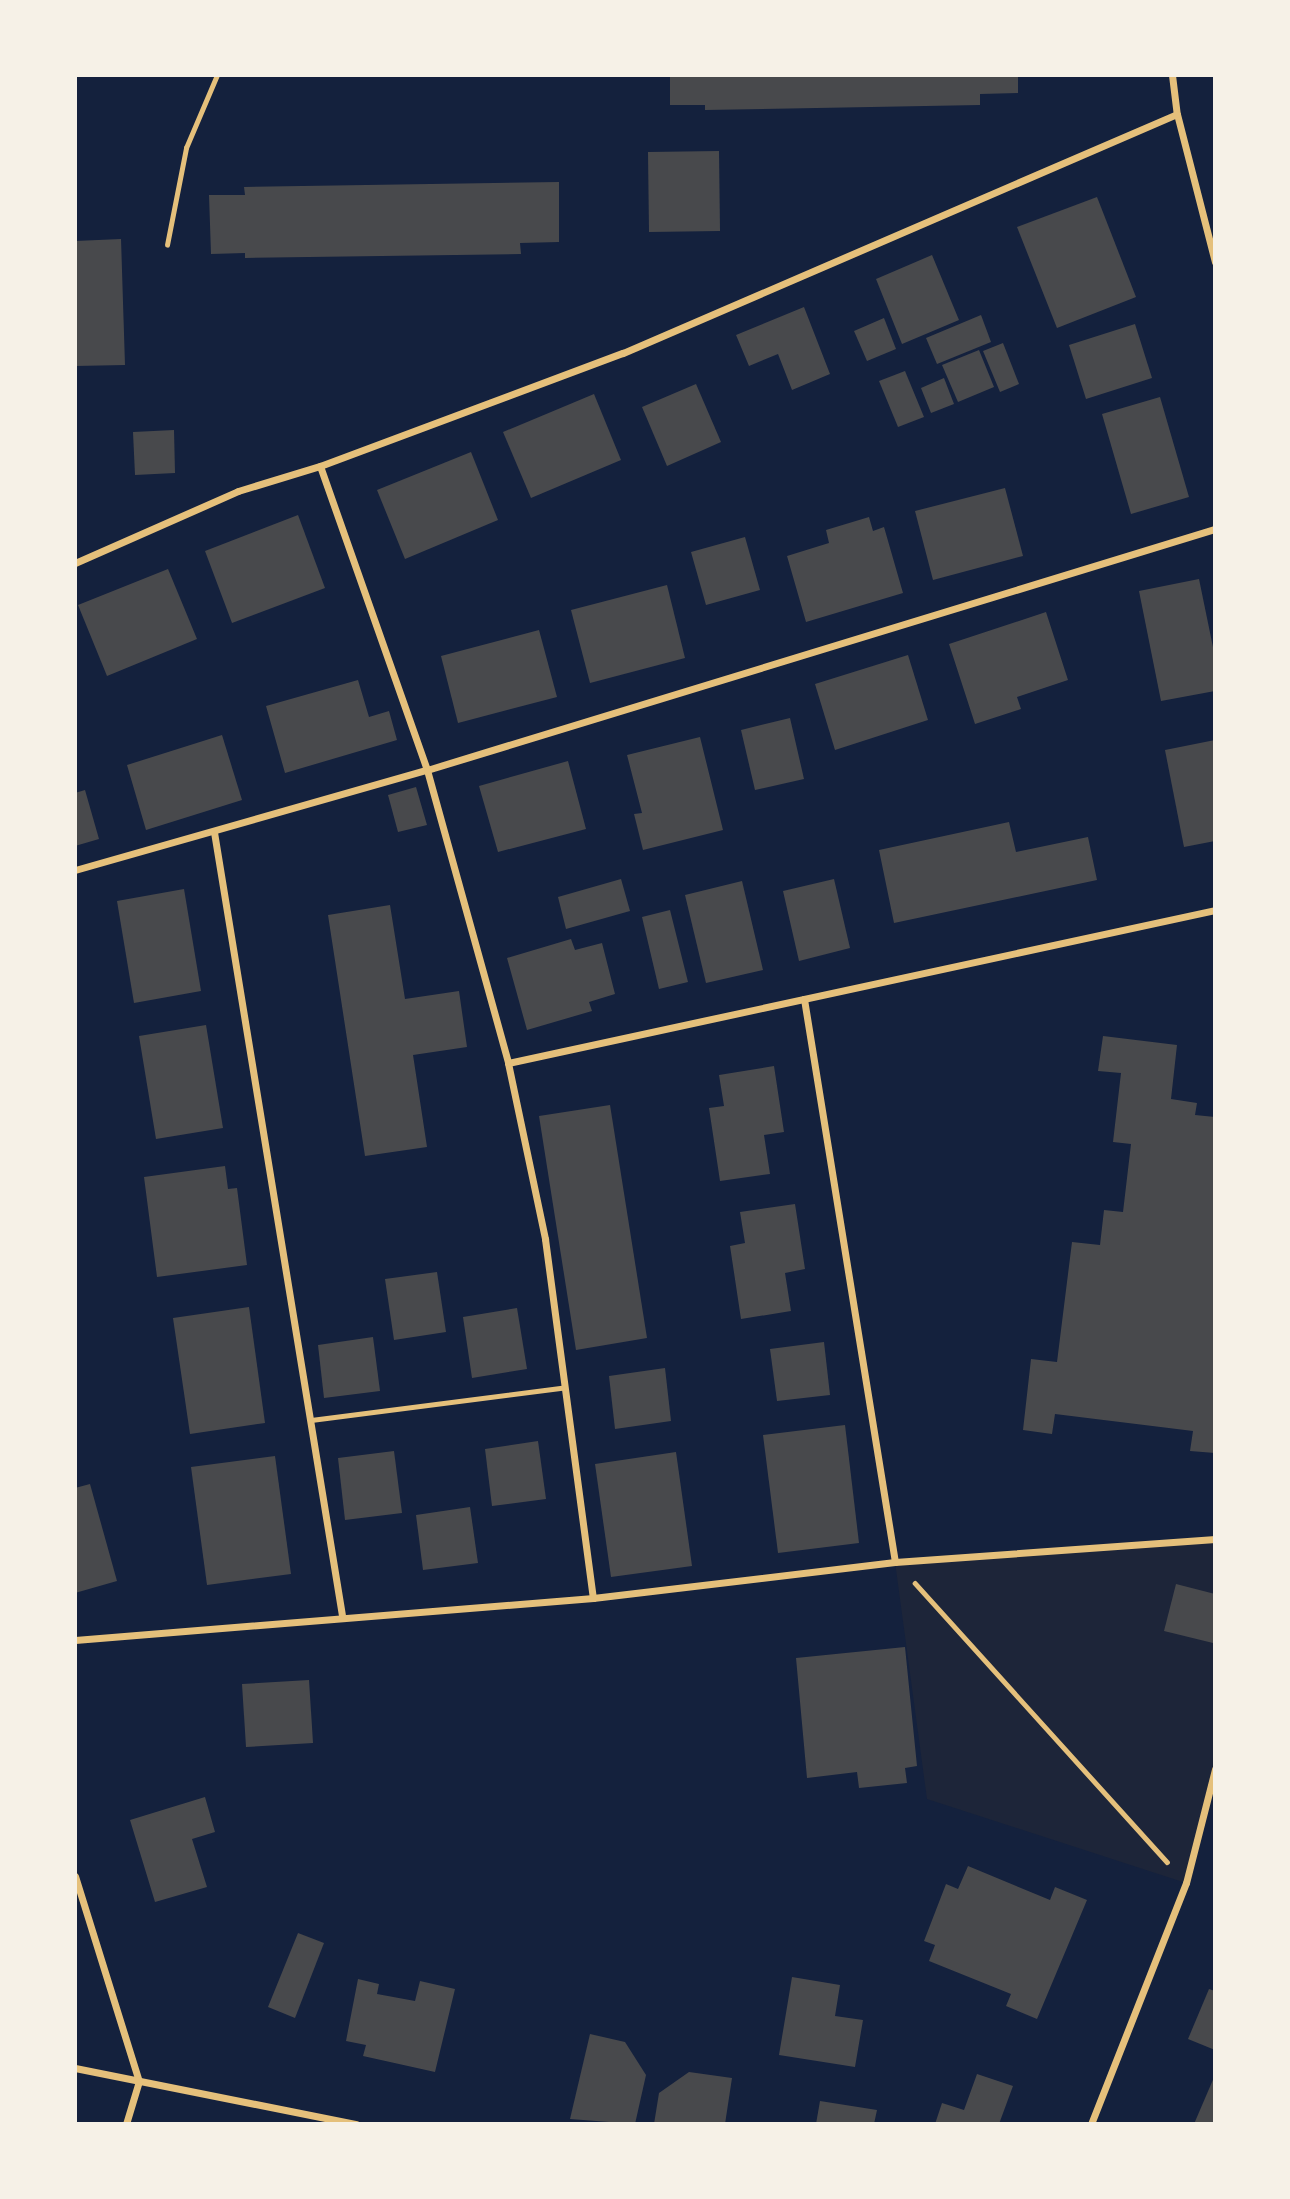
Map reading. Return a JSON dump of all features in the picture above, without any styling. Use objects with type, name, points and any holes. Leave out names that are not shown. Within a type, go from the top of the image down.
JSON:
[{"type":"street","points":[[1172,75],[1177,114],[1215,262]]},
{"type":"street","points":[[75,563],[238,491],[320,466],[623,353],[1177,114]]},
{"type":"street","points":[[320,466],[427,770],[508,1063],[545,1239],[562,1388],[593,1598]]},
{"type":"street","points":[[75,870],[427,770],[1215,529]]},
{"type":"street","points":[[214,832],[342,1615]]},
{"type":"street","points":[[508,1063],[1215,910]]},
{"type":"street","points":[[804,999],[895,1562]]},
{"type":"street","points":[[75,1640],[342,1615],[593,1598],[895,1562],[1215,1539]]},
{"type":"street","points":[[1091,2124],[1186,1883],[1215,1769]]},
{"type":"street","points":[[75,1876],[139,2081],[126,2124]]},
{"type":"street","points":[[75,2068],[356,2124]]},
{"type":"lane","points":[[312,1420],[562,1388]]},
{"type":"path","points":[[167,245],[186,148],[217,75]]},
{"type":"path","points":[[895,1562],[1186,1883]]},
{"type":"shaded area","points":[[1215,1539],[1215,1769],[1186,1883],[927,1799],[895,1562]]},
{"type":"building","points":[[670,75],[1018,75],[1018,93],[980,94],[980,105],[705,110],[705,105],[670,105]]},
{"type":"building","points":[[719,151],[720,231],[649,232],[648,152]]},
{"type":"building","points":[[559,182],[559,242],[520,243],[521,254],[245,258],[245,253],[211,254],[209,195],[245,195],[244,187]]},
{"type":"building","points":[[1097,197],[1136,297],[1057,328],[1017,227]]},
{"type":"building","points":[[121,239],[125,365],[75,366],[75,241]]},
{"type":"building","points":[[932,255],[959,320],[902,344],[876,279]]},
{"type":"building","points":[[804,307],[830,374],[792,390],[778,354],[749,366],[736,335]]},
{"type":"building","points":[[981,315],[991,342],[937,364],[926,338]]},
{"type":"building","points":[[884,318],[896,349],[867,361],[854,331]]},
{"type":"building","points":[[1135,324],[1152,378],[1086,399],[1069,345]]},
{"type":"building","points":[[1003,343],[1019,384],[1000,392],[983,351]]},
{"type":"building","points":[[979,350],[994,387],[958,402],[942,365]]},
{"type":"building","points":[[905,371],[924,417],[898,427],[879,381]]},
{"type":"building","points":[[944,378],[954,404],[931,413],[921,388]]},
{"type":"building","points":[[696,384],[721,442],[667,466],[642,407]]},
{"type":"building","points":[[594,394],[621,460],[531,498],[503,432]]},
{"type":"building","points":[[1160,397],[1189,497],[1131,514],[1102,414]]},
{"type":"building","points":[[174,430],[175,473],[135,475],[133,432]]},
{"type":"building","points":[[471,452],[498,520],[405,559],[377,490]]},
{"type":"building","points":[[1005,488],[1023,556],[933,580],[915,511]]},
{"type":"building","points":[[298,515],[325,588],[232,623],[205,551]]},
{"type":"building","points":[[869,517],[873,531],[884,527],[903,593],[806,622],[787,556],[829,543],[826,530]]},
{"type":"building","points":[[745,537],[760,590],[706,605],[691,552]]},
{"type":"building","points":[[168,569],[197,639],[107,676],[78,605]]},
{"type":"building","points":[[1199,579],[1215,657],[1215,691],[1161,701],[1139,591]]},
{"type":"building","points":[[667,585],[685,658],[590,683],[571,610]]},
{"type":"building","points":[[1046,612],[1068,680],[1017,697],[1021,709],[975,724],[949,644]]},
{"type":"building","points":[[539,630],[557,697],[458,723],[441,656]]},
{"type":"building","points":[[908,655],[928,720],[835,750],[815,684]]},
{"type":"building","points":[[358,680],[369,717],[389,711],[397,740],[285,773],[266,706]]},
{"type":"building","points":[[790,718],[804,779],[755,790],[741,730]]},
{"type":"building","points":[[222,735],[242,800],[146,830],[127,765]]},
{"type":"building","points":[[700,737],[723,830],[643,850],[634,814],[642,813],[627,755]]},
{"type":"building","points":[[1215,740],[1215,841],[1184,847],[1165,750]]},
{"type":"building","points":[[568,761],[586,829],[498,852],[479,786]]},
{"type":"building","points":[[416,787],[427,825],[398,832],[388,795]]},
{"type":"building","points":[[85,790],[99,839],[75,846],[75,793]]},
{"type":"building","points":[[1009,822],[1016,852],[1088,837],[1097,880],[894,923],[879,850]]},
{"type":"building","points":[[621,879],[630,911],[566,929],[558,897]]},
{"type":"building","points":[[834,879],[850,948],[799,961],[783,891]]},
{"type":"building","points":[[742,881],[763,970],[706,983],[685,895]]},
{"type":"building","points":[[184,889],[201,991],[134,1003],[117,901]]},
{"type":"building","points":[[390,905],[405,999],[459,991],[467,1047],[413,1055],[427,1147],[365,1156],[328,915]]},
{"type":"building","points":[[670,910],[688,982],[659,989],[642,917]]},
{"type":"building","points":[[571,939],[575,950],[602,943],[615,994],[589,1002],[592,1011],[527,1030],[507,958]]},
{"type":"building","points":[[206,1025],[223,1128],[156,1139],[139,1036]]},
{"type":"building","points":[[1103,1036],[1177,1045],[1171,1099],[1197,1103],[1195,1115],[1215,1117],[1215,1453],[1190,1451],[1193,1431],[1055,1414],[1052,1434],[1023,1430],[1031,1359],[1057,1362],[1072,1242],[1100,1245],[1104,1210],[1123,1212],[1131,1144],[1113,1142],[1121,1073],[1098,1071]]},
{"type":"building","points":[[774,1066],[784,1132],[764,1135],[770,1174],[720,1181],[709,1108],[724,1106],[719,1075]]},
{"type":"building","points":[[610,1105],[647,1338],[576,1350],[539,1116]]},
{"type":"building","points":[[225,1166],[228,1189],[237,1188],[247,1265],[157,1277],[144,1177]]},
{"type":"building","points":[[795,1204],[805,1269],[785,1273],[791,1311],[741,1319],[730,1246],[745,1243],[740,1212]]},
{"type":"building","points":[[437,1272],[446,1332],[394,1340],[385,1279]]},
{"type":"building","points":[[249,1307],[265,1423],[190,1434],[173,1318]]},
{"type":"building","points":[[517,1308],[527,1369],[472,1378],[463,1317]]},
{"type":"building","points":[[373,1337],[380,1391],[324,1398],[318,1345]]},
{"type":"building","points":[[824,1342],[830,1395],[777,1401],[770,1349]]},
{"type":"building","points":[[665,1368],[671,1421],[615,1429],[609,1376]]},
{"type":"building","points":[[845,1425],[859,1543],[778,1553],[763,1435]]},
{"type":"building","points":[[538,1441],[546,1499],[492,1506],[485,1449]]},
{"type":"building","points":[[394,1451],[402,1513],[345,1520],[338,1458]]},
{"type":"building","points":[[676,1452],[692,1566],[611,1577],[595,1464]]},
{"type":"building","points":[[275,1456],[291,1574],[207,1585],[191,1467]]},
{"type":"building","points":[[90,1484],[117,1581],[75,1593],[75,1488]]},
{"type":"building","points":[[470,1507],[478,1563],[423,1570],[416,1515]]},
{"type":"building","points":[[1176,1584],[1215,1594],[1213,1643],[1164,1631]]},
{"type":"building","points":[[905,1647],[917,1766],[905,1768],[907,1783],[859,1788],[857,1772],[807,1778],[796,1658]]},
{"type":"building","points":[[309,1680],[313,1743],[246,1747],[242,1684]]},
{"type":"building","points":[[205,1797],[215,1832],[192,1839],[207,1887],[155,1902],[130,1820]]},
{"type":"building","points":[[968,1866],[1050,1900],[1055,1887],[1087,1900],[1037,2019],[1006,2006],[1011,1994],[929,1961],[935,1945],[924,1941],[946,1884],[958,1889]]},
{"type":"building","points":[[298,1933],[324,1943],[295,2018],[268,2007]]},
{"type":"building","points":[[792,1977],[840,1985],[835,2016],[863,2020],[855,2067],[779,2055]]},
{"type":"building","points":[[358,1979],[379,1984],[377,1994],[415,2001],[420,1981],[455,1989],[435,2072],[363,2056],[366,2045],[346,2041]]},
{"type":"building","points":[[1209,1989],[1215,1991],[1215,2050],[1188,2039]]},
{"type":"building","points":[[590,2034],[625,2042],[646,2075],[635,2124],[570,2119]]},
{"type":"building","points":[[689,2072],[732,2078],[725,2124],[654,2124],[659,2093]]},
{"type":"building","points":[[977,2074],[1013,2086],[999,2124],[935,2124],[942,2103],[964,2110]]},
{"type":"building","points":[[1215,2075],[1215,2124],[1194,2124]]},
{"type":"building","points":[[820,2101],[877,2110],[874,2124],[816,2124]]}]
